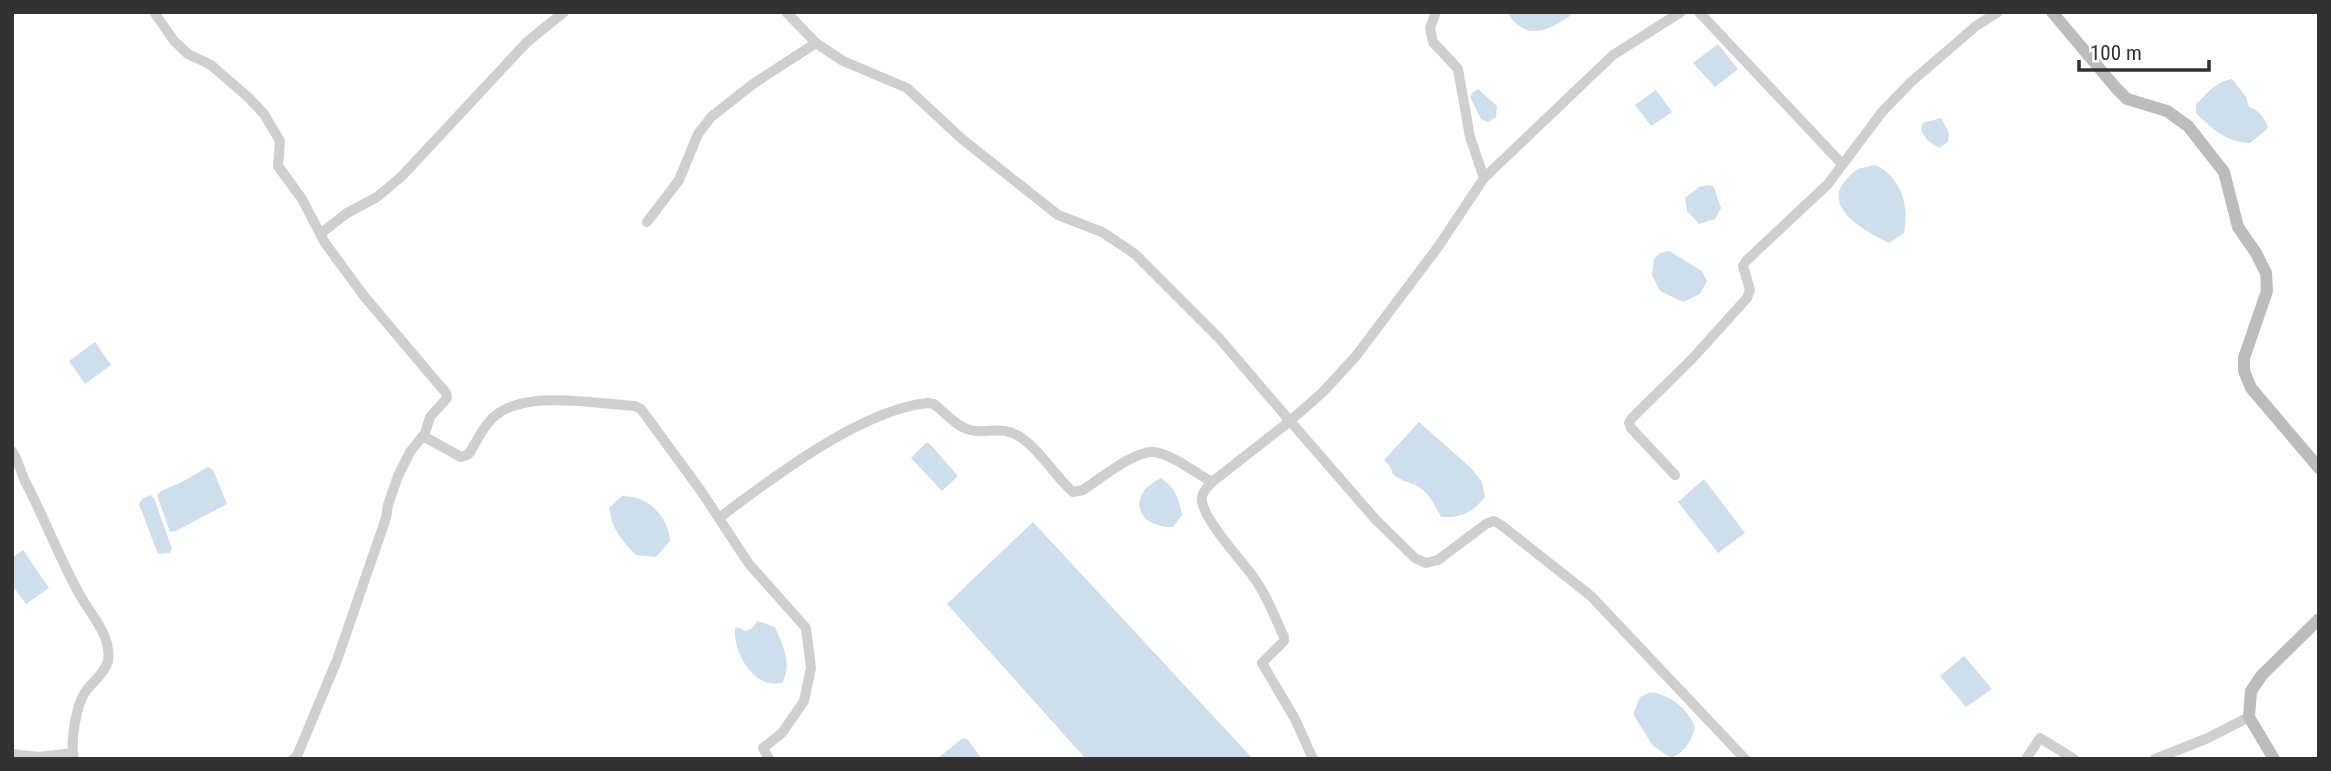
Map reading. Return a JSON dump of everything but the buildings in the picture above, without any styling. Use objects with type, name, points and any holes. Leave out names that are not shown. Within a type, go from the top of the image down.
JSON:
[{"type":"main road","points":[[2052,12],[2127,99],[2167,111],[2189,126],[2224,172],[2238,227],[2266,273],[2267,291],[2244,358],[2244,371],[2251,388],[2319,468]]},
{"type":"main road","points":[[2274,759],[2249,717],[2250,691],[2262,675],[2319,619]]},
{"type":"street","points":[[154,12],[174,41],[188,54],[211,65],[249,98],[268,120],[280,141],[278,166],[302,200],[320,234],[364,296],[446,393],[447,398],[430,417],[423,436],[410,452],[398,476],[337,660],[293,759]]},
{"type":"street","points":[[320,234],[347,213],[377,197],[402,176],[527,42],[564,12]]},
{"type":"street","points":[[786,12],[816,43],[844,61],[907,88],[962,139],[1058,215],[1102,232],[1135,254],[1211,330],[1377,520],[1415,558],[1426,563],[1438,560],[1486,524],[1502,524],[1591,596],[1745,759]]},
{"type":"street","points":[[1436,12],[1430,28],[1433,42],[1458,69],[1470,137],[1484,178]]},
{"type":"street","points":[[1313,759],[1295,719],[1262,663],[1284,642],[1284,637],[1256,580],[1236,556],[1206,511],[1202,500],[1204,491],[1323,392],[1356,356],[1438,247],[1484,178],[1613,55],[1681,12]]},
{"type":"street","points":[[1699,12],[1842,164]]},
{"type":"street","points":[[1675,475],[1631,429],[1629,423],[1632,418],[1737,312],[1750,290],[1744,266],[1746,261],[1828,184],[1882,112],[1911,82],[1976,26],[1998,12]]},
{"type":"street","points":[[647,222],[679,180],[698,134],[711,117],[753,84],[816,43]]},
{"type":"street","points":[[423,436],[465,457],[490,420],[521,403],[582,400],[598,404],[635,406],[645,412],[749,564],[806,628],[811,668],[804,701],[782,733],[763,748],[769,759]]},
{"type":"street","points":[[719,518],[841,434],[893,411],[928,403],[934,404],[971,431],[1000,429],[1023,438],[1073,492],[1083,490],[1141,453],[1153,452],[1164,455],[1212,482]]},
{"type":"street","points":[[12,451],[70,575],[96,620],[107,645],[108,660],[104,670],[82,696],[75,727],[74,756],[39,757],[12,754]]},
{"type":"street","points":[[2155,759],[2208,738],[2249,717]]},
{"type":"street","points":[[2026,759],[2039,738],[2074,759]]},
{"type":"water","points":[[1575,12],[1549,28],[1531,31],[1515,23],[1508,13]]},
{"type":"water","points":[[1718,44],[1738,69],[1715,87],[1693,63]]},
{"type":"water","points":[[2232,79],[2246,97],[2249,107],[2258,112],[2268,126],[2250,143],[2227,137],[2196,113],[2196,104],[2208,92],[2216,85]]},
{"type":"water","points":[[1478,89],[1497,106],[1496,117],[1488,122],[1481,119],[1470,97]]},
{"type":"water","points":[[1656,90],[1672,112],[1651,126],[1635,105]]},
{"type":"water","points":[[1941,118],[1949,133],[1948,142],[1939,148],[1927,140],[1921,130],[1923,123]]},
{"type":"water","points":[[1875,165],[1897,184],[1906,213],[1904,233],[1889,243],[1850,218],[1839,200],[1840,190],[1850,176],[1859,169]]},
{"type":"water","points":[[1699,187],[1714,187],[1721,208],[1715,219],[1699,224],[1687,211],[1685,198]]},
{"type":"water","points":[[1669,251],[1702,271],[1707,281],[1700,294],[1683,302],[1660,291],[1652,275],[1654,259],[1660,253]]},
{"type":"water","points":[[95,342],[111,365],[85,384],[69,361]]},
{"type":"water","points":[[1419,422],[1471,468],[1482,482],[1485,497],[1466,513],[1441,517],[1425,492],[1395,476],[1384,460]]},
{"type":"water","points":[[929,443],[958,476],[942,491],[911,458]]},
{"type":"water","points":[[208,467],[213,470],[227,504],[170,532],[157,495]]},
{"type":"water","points":[[1161,478],[1173,490],[1181,509],[1182,515],[1173,527],[1151,522],[1140,510],[1142,493]]},
{"type":"water","points":[[1704,479],[1745,533],[1718,553],[1678,502]]},
{"type":"water","points":[[151,495],[172,549],[170,553],[158,554],[139,504],[142,499]]},
{"type":"water","points":[[622,496],[640,499],[661,515],[670,541],[656,557],[636,555],[615,528],[609,508]]},
{"type":"water","points":[[1033,522],[1253,759],[1086,759],[947,604]]},
{"type":"water","points":[[23,550],[49,588],[26,604],[12,585],[12,558]]},
{"type":"water","points":[[758,621],[775,627],[781,641],[787,661],[783,682],[773,684],[755,676],[742,659],[735,639],[735,629],[751,629]]},
{"type":"water","points":[[1964,656],[1992,689],[1966,707],[1940,676]]},
{"type":"water","points":[[1651,692],[1666,696],[1678,704],[1695,727],[1687,746],[1671,758],[1653,746],[1633,714],[1640,697]]},
{"type":"water","points":[[963,738],[968,740],[982,759],[937,759]]}]
